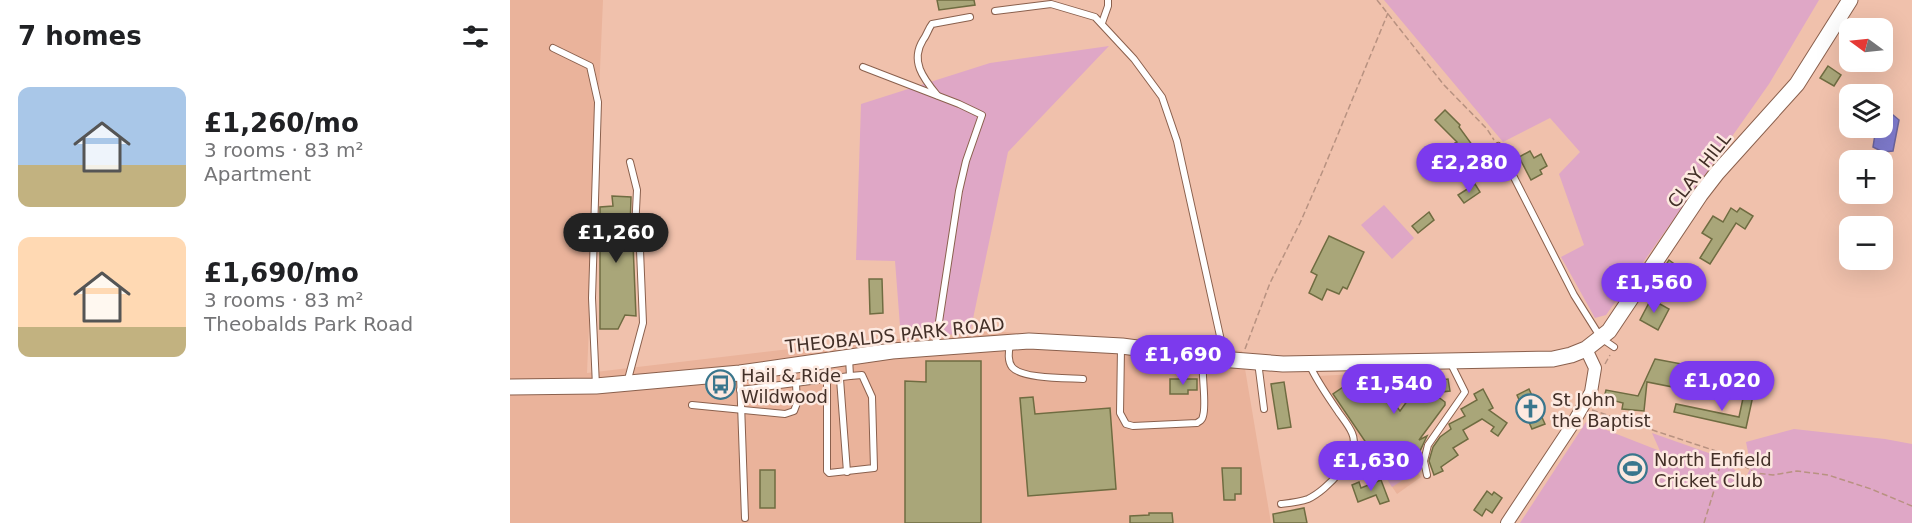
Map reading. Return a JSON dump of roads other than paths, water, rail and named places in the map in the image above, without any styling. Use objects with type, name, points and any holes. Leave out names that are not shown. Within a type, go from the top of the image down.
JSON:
[{"type":"street","name":"CLAY HILL","points":[[1571,356],[1608,342],[1617,321],[1700,195],[1797,84],[1850,0]]},
{"type":"street","name":"THEOBALDS PARK ROAD","points":[[510,387],[596,386],[740,373],[849,357],[935,348],[1029,341],[1122,346],[1258,363],[1310,365],[1553,359],[1571,356]]},
{"type":"street","points":[[1507,523],[1583,408],[1591,392],[1595,368],[1586,349]]},
{"type":"lane","points":[[1102,23],[1108,0]]},
{"type":"lane","points":[[995,11],[1051,4],[1095,17],[1134,59],[1162,97],[1177,141],[1222,345],[1220,359]]},
{"type":"lane","points":[[937,96],[917,62],[917,51],[932,24],[970,17]]},
{"type":"lane","points":[[553,48],[590,66],[598,102],[592,298],[596,386]]},
{"type":"lane","points":[[863,67],[982,115],[966,161],[959,190],[935,348]]},
{"type":"lane","points":[[1498,146],[1574,295],[1608,342]]},
{"type":"lane","points":[[627,383],[644,323],[640,250],[635,231],[637,190],[630,162]]},
{"type":"lane","points":[[1010,343],[1008,356],[1012,366],[1020,373],[1083,379]]},
{"type":"lane","points":[[1122,346],[1120,413],[1125,424],[1133,426],[1197,423],[1201,420],[1204,413],[1202,369],[1204,356]]},
{"type":"lane","points":[[849,357],[850,376]]},
{"type":"lane","points":[[1427,475],[1424,461],[1428,445],[1465,392],[1450,361]]},
{"type":"lane","points":[[1258,363],[1264,409]]},
{"type":"lane","points":[[1281,504],[1306,500],[1319,493],[1345,465],[1353,447],[1353,434],[1317,380],[1310,365]]},
{"type":"lane","points":[[740,373],[745,518]]},
{"type":"lane","points":[[740,390],[862,375],[872,397],[874,468],[829,474],[827,471],[827,380]]},
{"type":"lane","points":[[840,379],[847,472]]},
{"type":"lane","points":[[692,405],[785,414],[794,411],[797,403],[796,384]]},
{"type":"place","name":"Hail & Ride Wildwood","points":[[720,385]]},
{"type":"place","name":"St John the Baptist","points":[[1531,409]]},
{"type":"place","name":"North Enfield Cricket Club","points":[[1633,469]]}]
